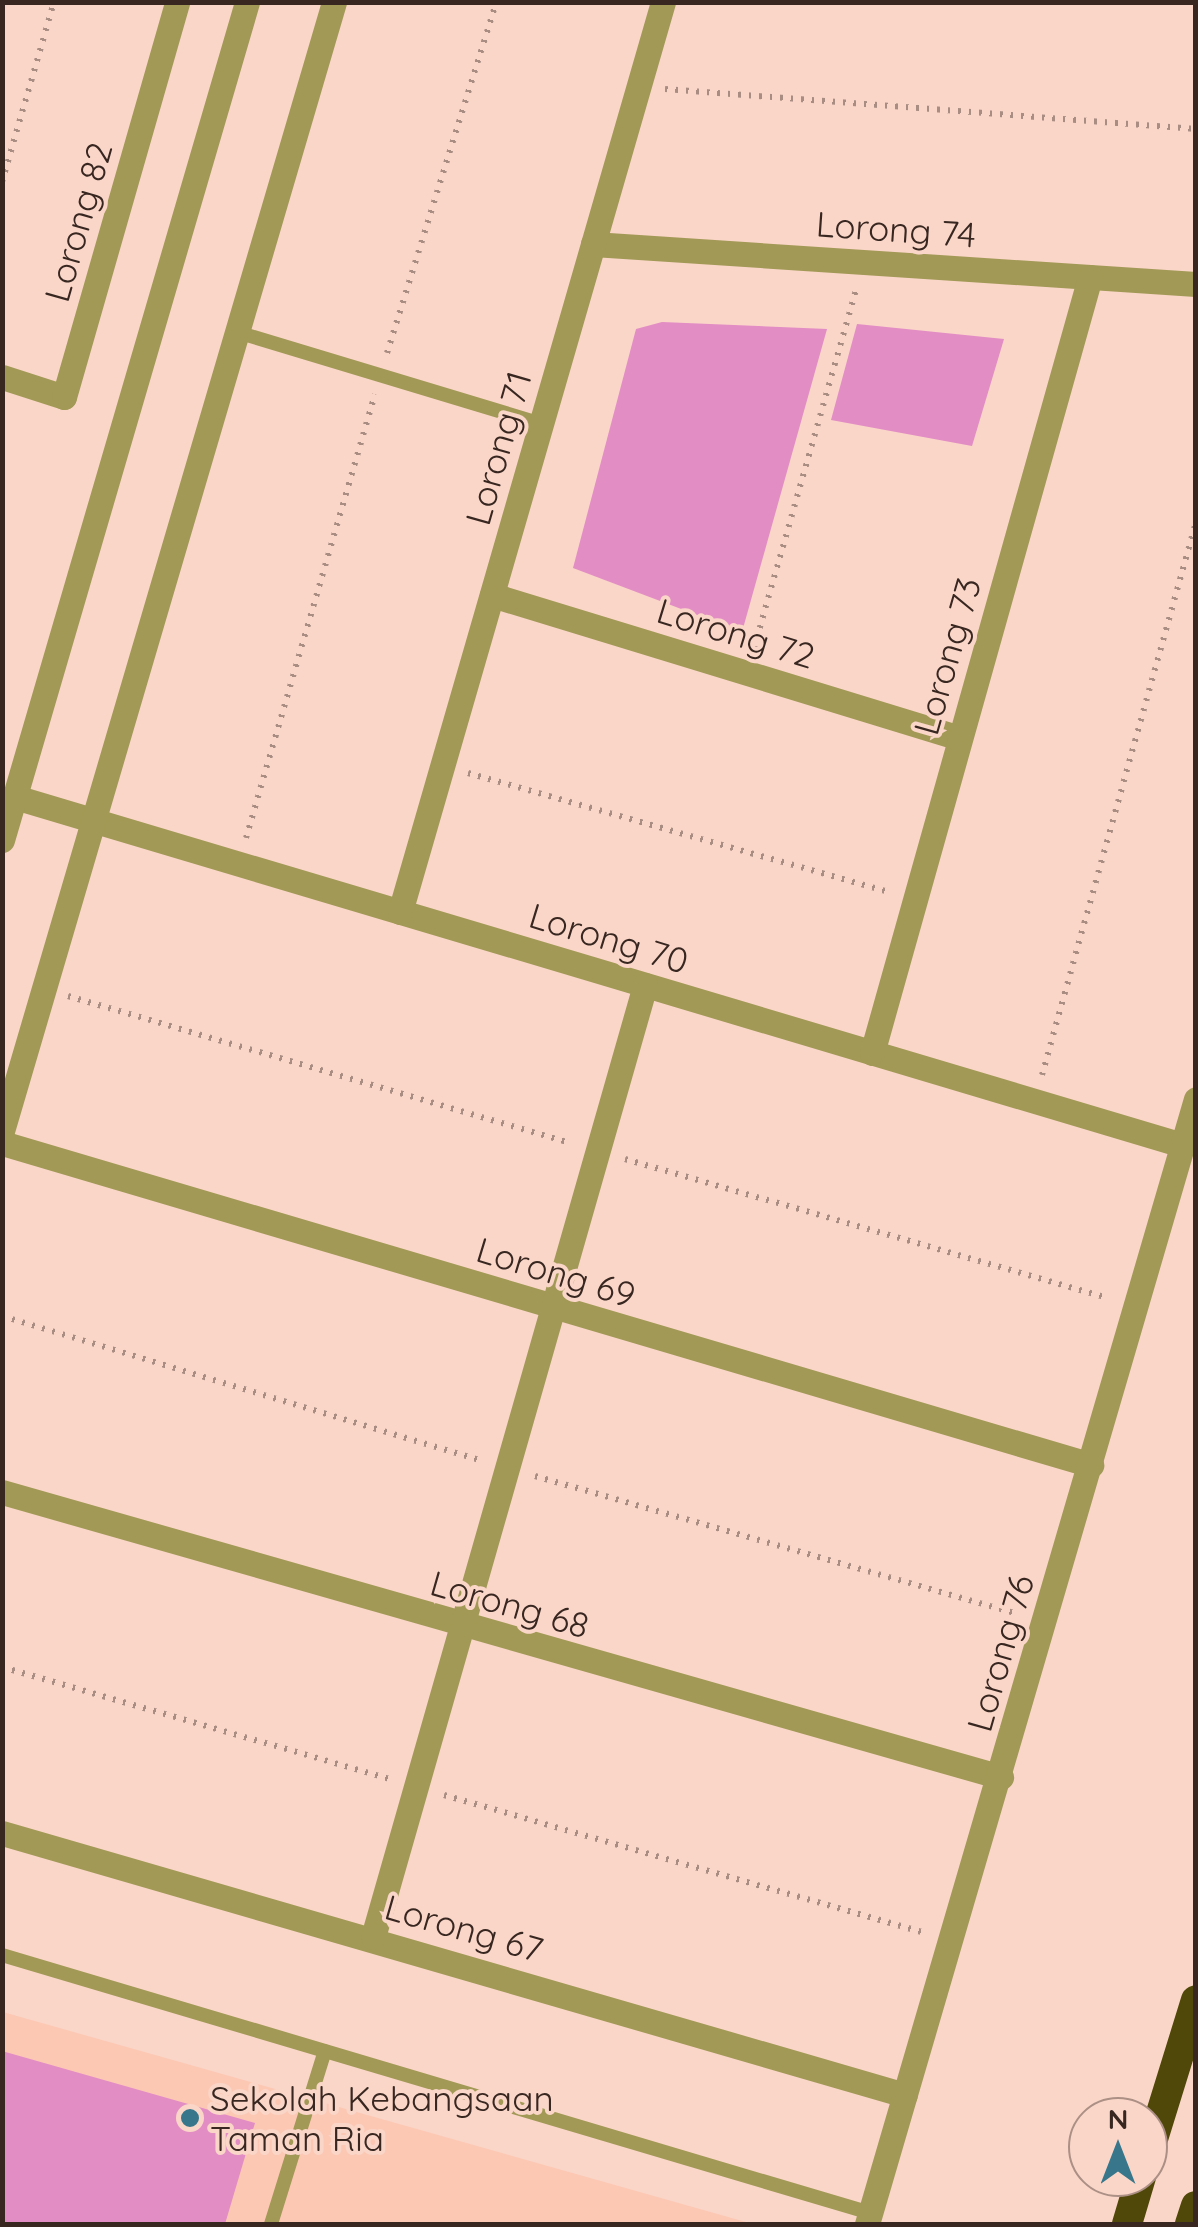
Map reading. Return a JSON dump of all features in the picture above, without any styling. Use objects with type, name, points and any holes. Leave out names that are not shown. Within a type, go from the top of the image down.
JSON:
[{"type":"highway","points":[[1166,2097],[1196,2000]]},
{"type":"highway","points":[[1127,2224],[1135,2197]]},
{"type":"highway","points":[[1190,2224],[1196,2206]]},
{"type":"street","name":"Lorong 82","points":[[2,377],[64,397],[177,2]]},
{"type":"street","points":[[2,840],[247,2]]},
{"type":"street","points":[[2,1131],[334,2]]},
{"type":"street","name":"Lorong 71","points":[[400,912],[663,2]]},
{"type":"street","name":"Lorong 74","points":[[593,244],[1196,284]]},
{"type":"street","name":"Lorong 73","points":[[872,1053],[1090,277]]},
{"type":"street","name":"Lorong 72","points":[[492,594],[960,738]]},
{"type":"street","name":"Lorong 70","points":[[15,796],[1182,1145]]},
{"type":"street","points":[[372,1938],[465,1628],[645,985]]},
{"type":"street","name":"Lorong 76","points":[[868,2219],[1001,1777],[1196,1099]]},
{"type":"street","name":"Lorong 69","points":[[2,1143],[1091,1465]]},
{"type":"street","name":"Lorong 68","points":[[2,1492],[465,1628],[1001,1777]]},
{"type":"street","name":"Lorong 67","points":[[2,1833],[905,2095]]},
{"type":"lane","points":[[237,332],[541,424]]},
{"type":"lane","points":[[2,1955],[868,2219]]},
{"type":"lane","points":[[271,2224],[324,2051]]},
{"type":"path","points":[[2,182],[54,2]]},
{"type":"path","points":[[238,864],[380,374],[496,2]]},
{"type":"path","points":[[638,87],[1196,129]]},
{"type":"path","points":[[746,673],[864,262]]},
{"type":"path","points":[[1035,1101],[1196,522]]},
{"type":"path","points":[[442,766],[914,900]]},
{"type":"path","points":[[44,989],[1138,1306]]},
{"type":"path","points":[[2,1316],[510,1470],[1045,1622]]},
{"type":"path","points":[[2,1667],[952,1941]]},
{"type":"shaded area","points":[[662,322],[827,329],[742,632],[573,568],[636,329]]},
{"type":"shaded area","points":[[857,324],[1004,339],[972,446],[831,420]]},
{"type":"shaded area","name":"Sekolah Kebangsaan Taman Ria","points":[[3,2012],[753,2224],[3,2224]]},
{"type":"shaded area","points":[[2,2051],[255,2123],[225,2224],[3,2224]]},
{"type":"place","name":"Sekolah Kebangsaan Taman Ria","points":[[190,2118]]}]
